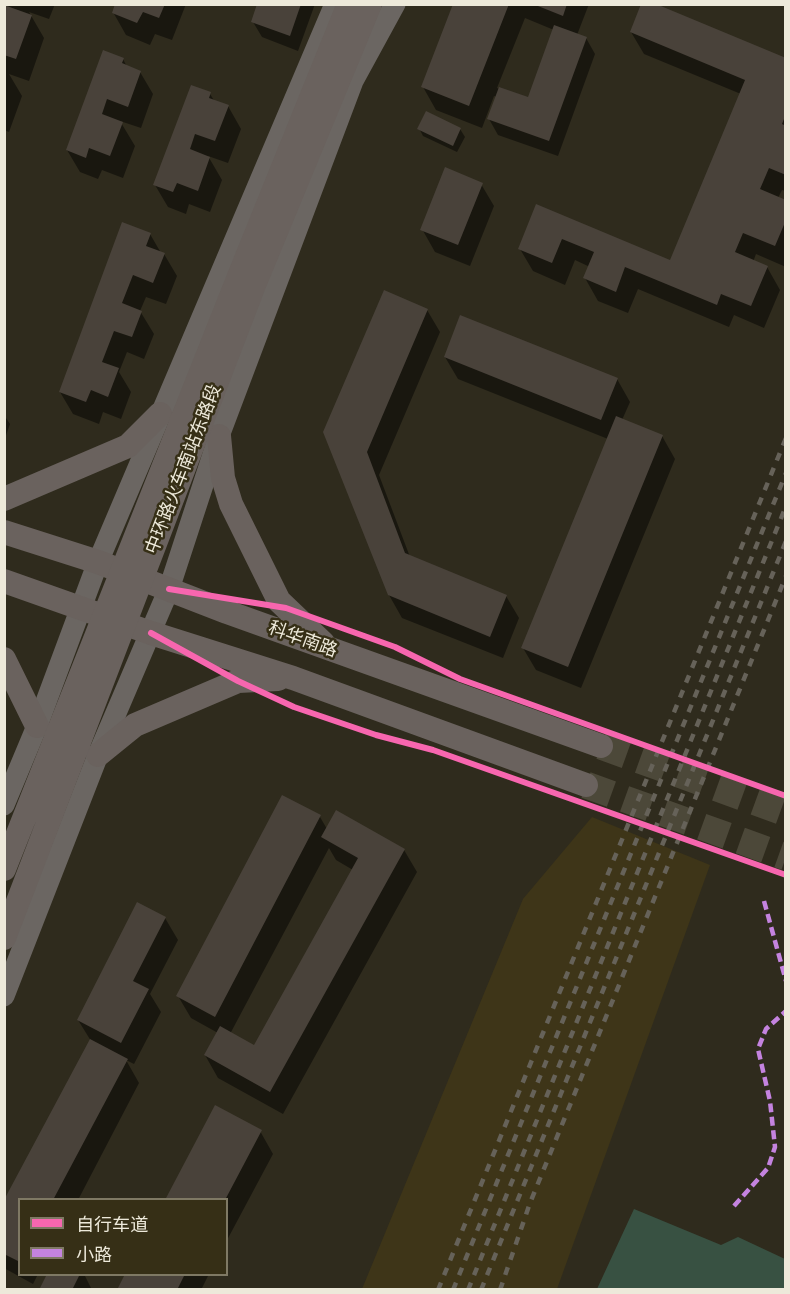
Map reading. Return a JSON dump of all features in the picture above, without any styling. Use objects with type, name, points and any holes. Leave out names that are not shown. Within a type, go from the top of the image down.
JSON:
[{"type":"main road","points":[[4,805],[37,726],[98,562],[335,4]]},
{"type":"main road","name":"中环路火车南站东路段","points":[[4,869],[349,4]]},
{"type":"main road","name":"中环路火车南站东路段","points":[[4,938],[254,285],[370,4]]},
{"type":"main road","points":[[4,996],[98,755],[169,588],[219,436],[353,81],[395,4]]},
{"type":"main road","points":[[4,499],[128,446],[160,414]]},
{"type":"main road","points":[[219,436],[224,478],[231,504],[279,601],[329,649]]},
{"type":"main road","name":"科华南路","points":[[4,532],[98,562],[227,612],[601,746]]},
{"type":"main road","points":[[4,581],[151,633],[293,678],[586,785]]},
{"type":"main road","points":[[4,659],[37,726]]},
{"type":"main road","points":[[98,755],[135,726],[238,681],[293,678]]},
{"type":"shaded area","points":[[592,817],[710,865],[557,1289],[362,1289],[523,899]]},
{"type":"green space","points":[[634,1209],[721,1245],[738,1237],[785,1259],[785,1289],[597,1289]]},
{"type":"building","points":[[115,4],[165,4],[159,18],[143,12],[137,23],[112,13]]},
{"type":"building","points":[[257,4],[301,4],[290,36],[251,22]]},
{"type":"building","points":[[453,4],[509,4],[469,106],[421,87]]},
{"type":"building","points":[[533,4],[567,4],[563,16]]},
{"type":"building","points":[[641,4],[656,4],[786,58],[786,114],[782,124],[786,126],[786,175],[769,168],[760,189],[786,200],[786,220],[775,246],[743,233],[735,252],[768,266],[751,306],[721,294],[717,305],[625,267],[616,292],[583,278],[594,252],[562,239],[552,263],[518,249],[536,204],[670,260],[745,80],[630,32]]},
{"type":"building","points":[[4,5],[32,15],[16,59],[4,55]]},
{"type":"building","points":[[554,25],[587,37],[549,141],[487,119],[499,87],[528,97]]},
{"type":"building","points":[[103,50],[124,58],[122,63],[141,71],[128,107],[107,99],[102,114],[123,122],[110,156],[89,148],[86,158],[66,150]]},
{"type":"building","points":[[191,85],[211,92],[209,98],[229,105],[215,141],[195,134],[190,149],[210,157],[198,191],[177,183],[173,192],[153,185]]},
{"type":"building","points":[[426,111],[461,128],[453,146],[417,129]]},
{"type":"building","points":[[445,167],[483,183],[458,245],[420,230]]},
{"type":"building","points":[[122,222],[151,233],[146,246],[165,253],[153,283],[133,275],[122,303],[142,311],[132,337],[114,331],[102,362],[119,368],[108,397],[91,390],[86,402],[59,392]]},
{"type":"building","points":[[384,290],[428,309],[367,452],[405,553],[507,595],[490,637],[388,595],[323,432]]},
{"type":"building","points":[[460,315],[618,378],[601,420],[444,357]]},
{"type":"building","points":[[616,416],[663,435],[568,667],[521,648]]},
{"type":"building","points":[[282,795],[321,815],[215,1017],[176,996]]},
{"type":"building","points":[[336,810],[405,849],[270,1092],[204,1055],[220,1026],[254,1045],[358,858],[321,837]]},
{"type":"building","points":[[137,902],[166,917],[133,981],[149,989],[121,1043],[77,1020]]},
{"type":"building","points":[[90,1039],[128,1059],[54,1198],[18,1198],[18,1261],[4,1254],[4,1200]]},
{"type":"building","points":[[215,1105],[262,1130],[226,1198],[166,1198]]},
{"type":"building","points":[[46,1276],[79,1276],[72,1290],[39,1290]]},
{"type":"building","points":[[124,1276],[184,1276],[177,1290],[117,1290]]},
{"type":"tunnel","points":[[601,746],[786,813]]},
{"type":"tunnel","points":[[586,785],[786,857]]},
{"type":"railway","points":[[438,1290],[786,438]]},
{"type":"railway","points":[[453,1290],[786,473]]},
{"type":"railway","points":[[468,1290],[786,506]]},
{"type":"railway","points":[[481,1290],[786,541]]},
{"type":"railway","points":[[500,1290],[530,1203],[786,576]]},
{"type":"marked path","points":[[764,901],[786,981]]},
{"type":"marked path","points":[[734,1206],[768,1168],[775,1147],[770,1101],[758,1049],[766,1029],[786,1011]]},
{"type":"cycle path","points":[[169,589],[286,608],[395,647],[460,679],[786,796]]},
{"type":"cycle path","points":[[151,633],[238,681],[294,707],[376,735],[433,750],[786,875]]}]
